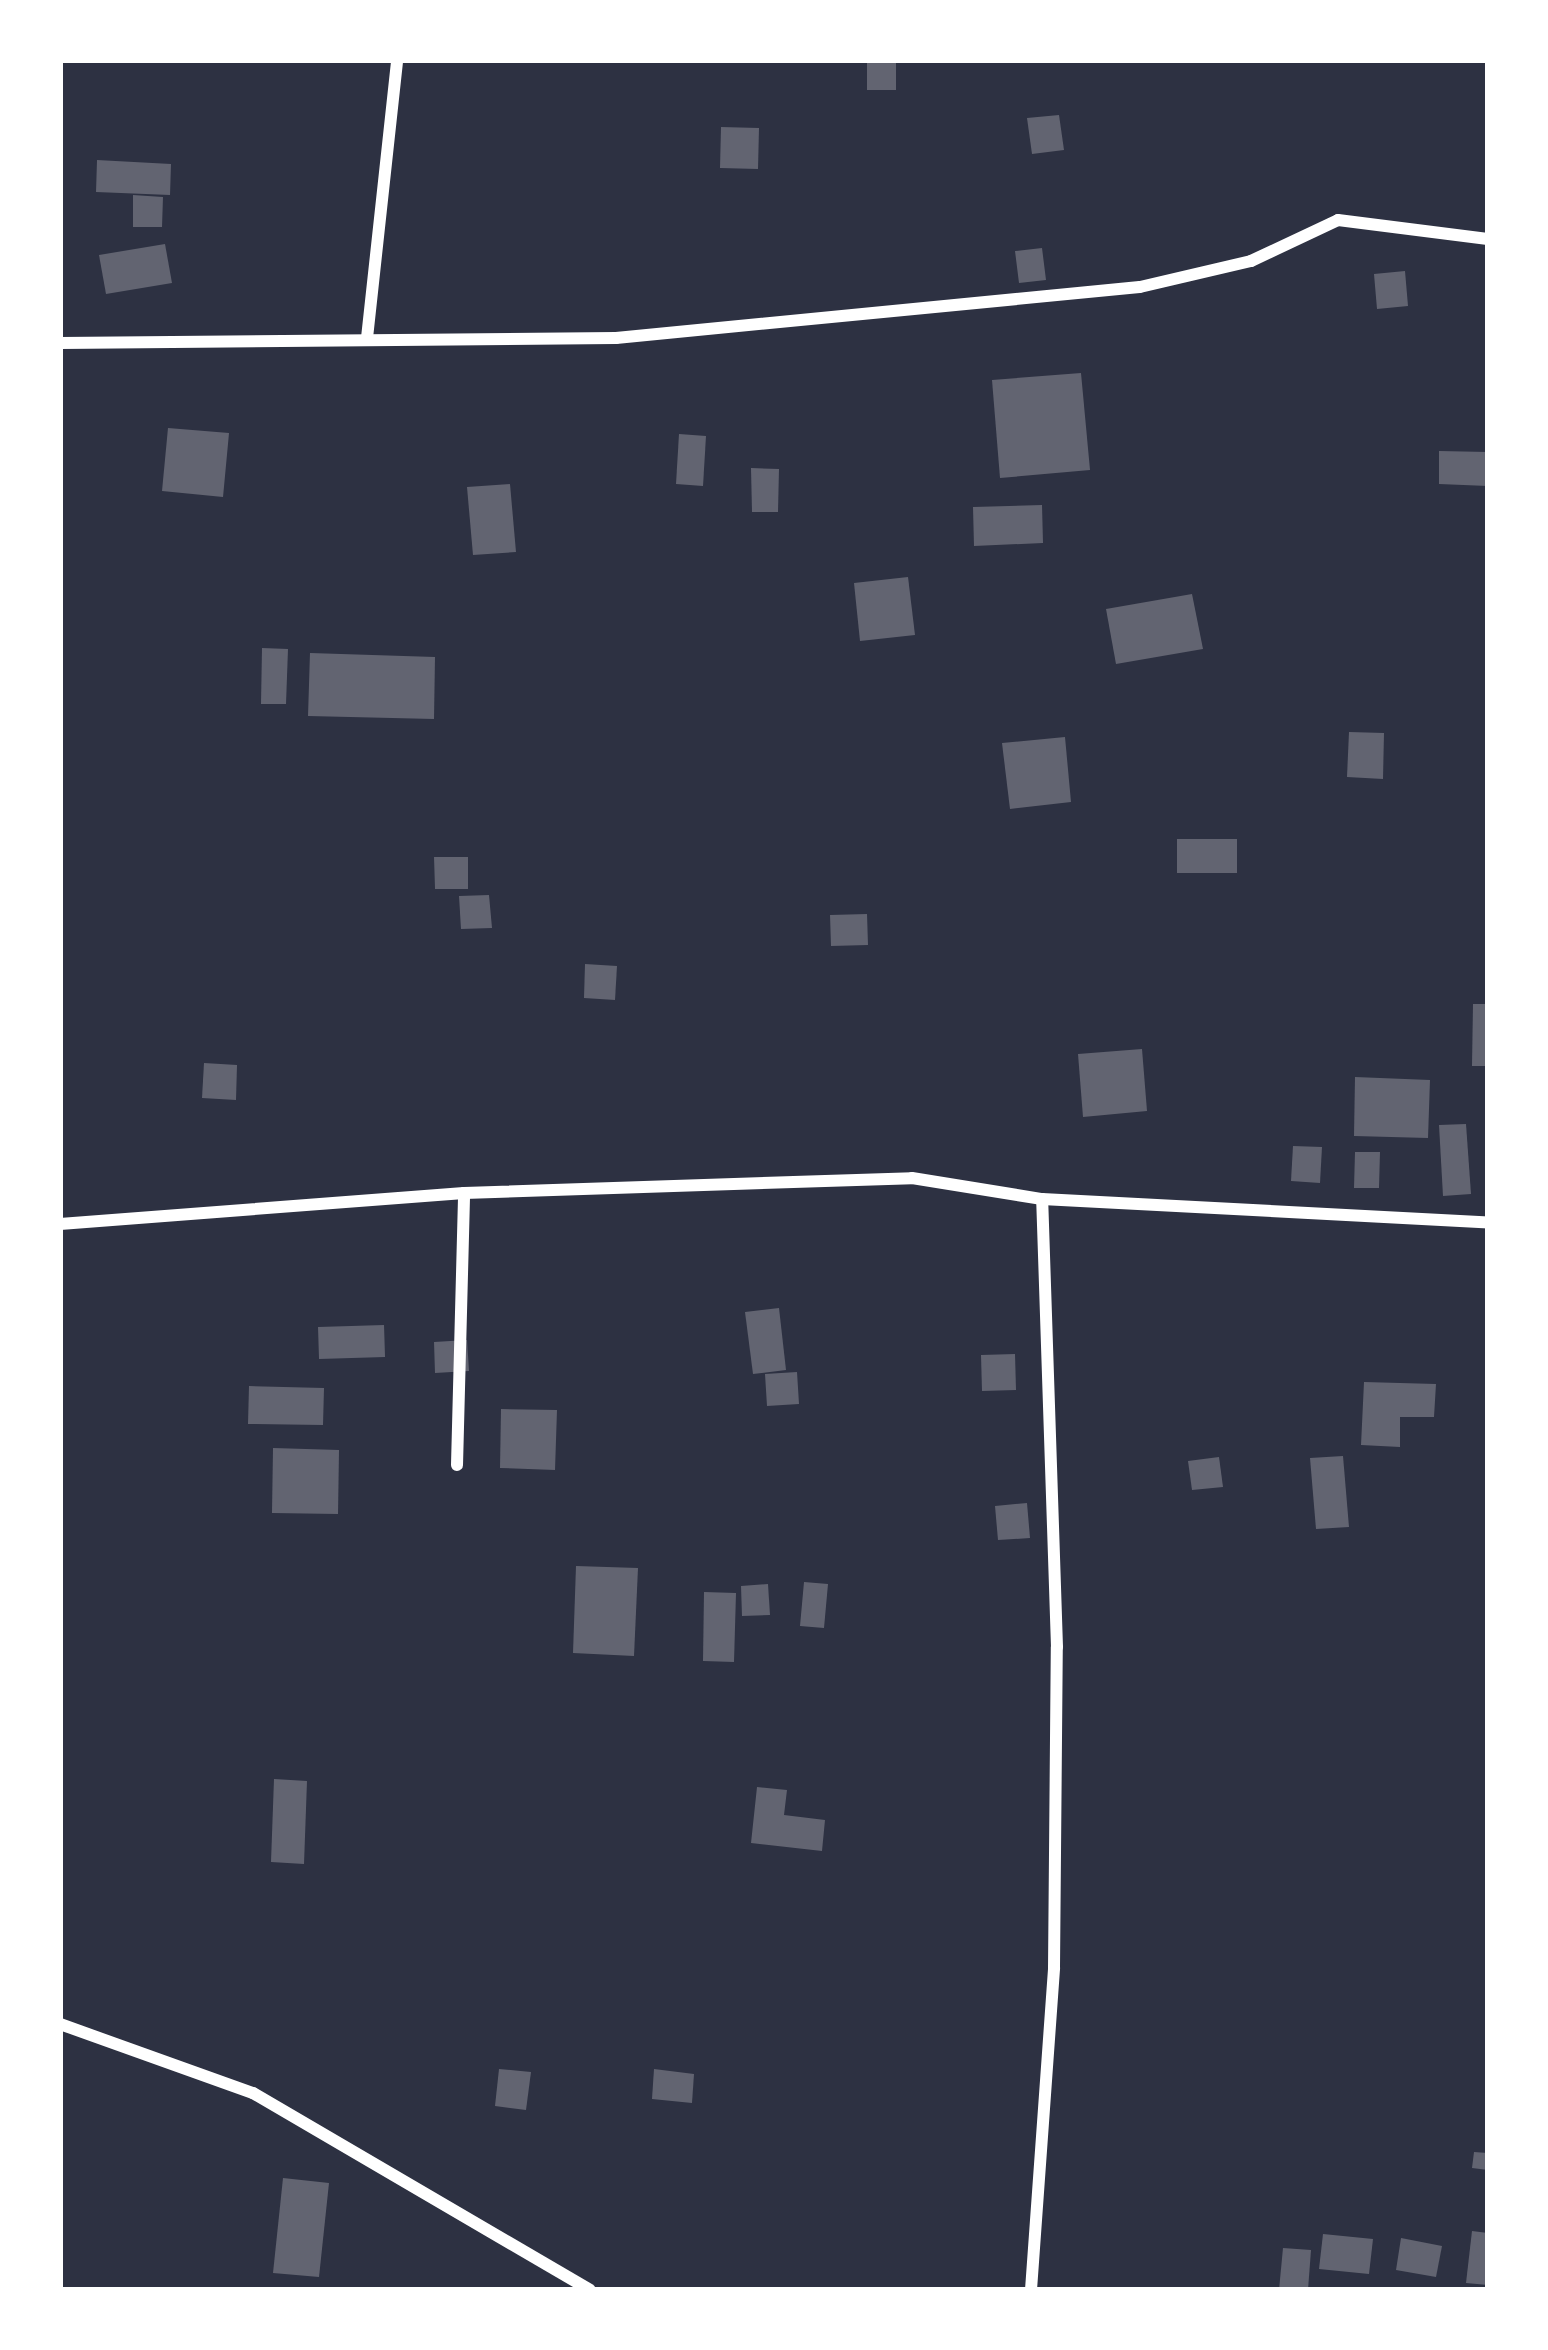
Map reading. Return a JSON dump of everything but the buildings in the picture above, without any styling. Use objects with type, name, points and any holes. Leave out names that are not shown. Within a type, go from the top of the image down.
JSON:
[{"type":"street","points":[[367,338],[398,60]]},
{"type":"street","points":[[60,344],[616,338],[1140,287],[1251,260],[1338,220],[1488,239]]},
{"type":"street","points":[[60,1224],[464,1193],[912,1178],[1042,1199],[1488,1222]]},
{"type":"street","points":[[457,1465],[464,1193]]},
{"type":"street","points":[[1031,2290],[1054,1968],[1057,1693],[1042,1199]]},
{"type":"street","points":[[60,2024],[253,2093],[590,2290]]}]
